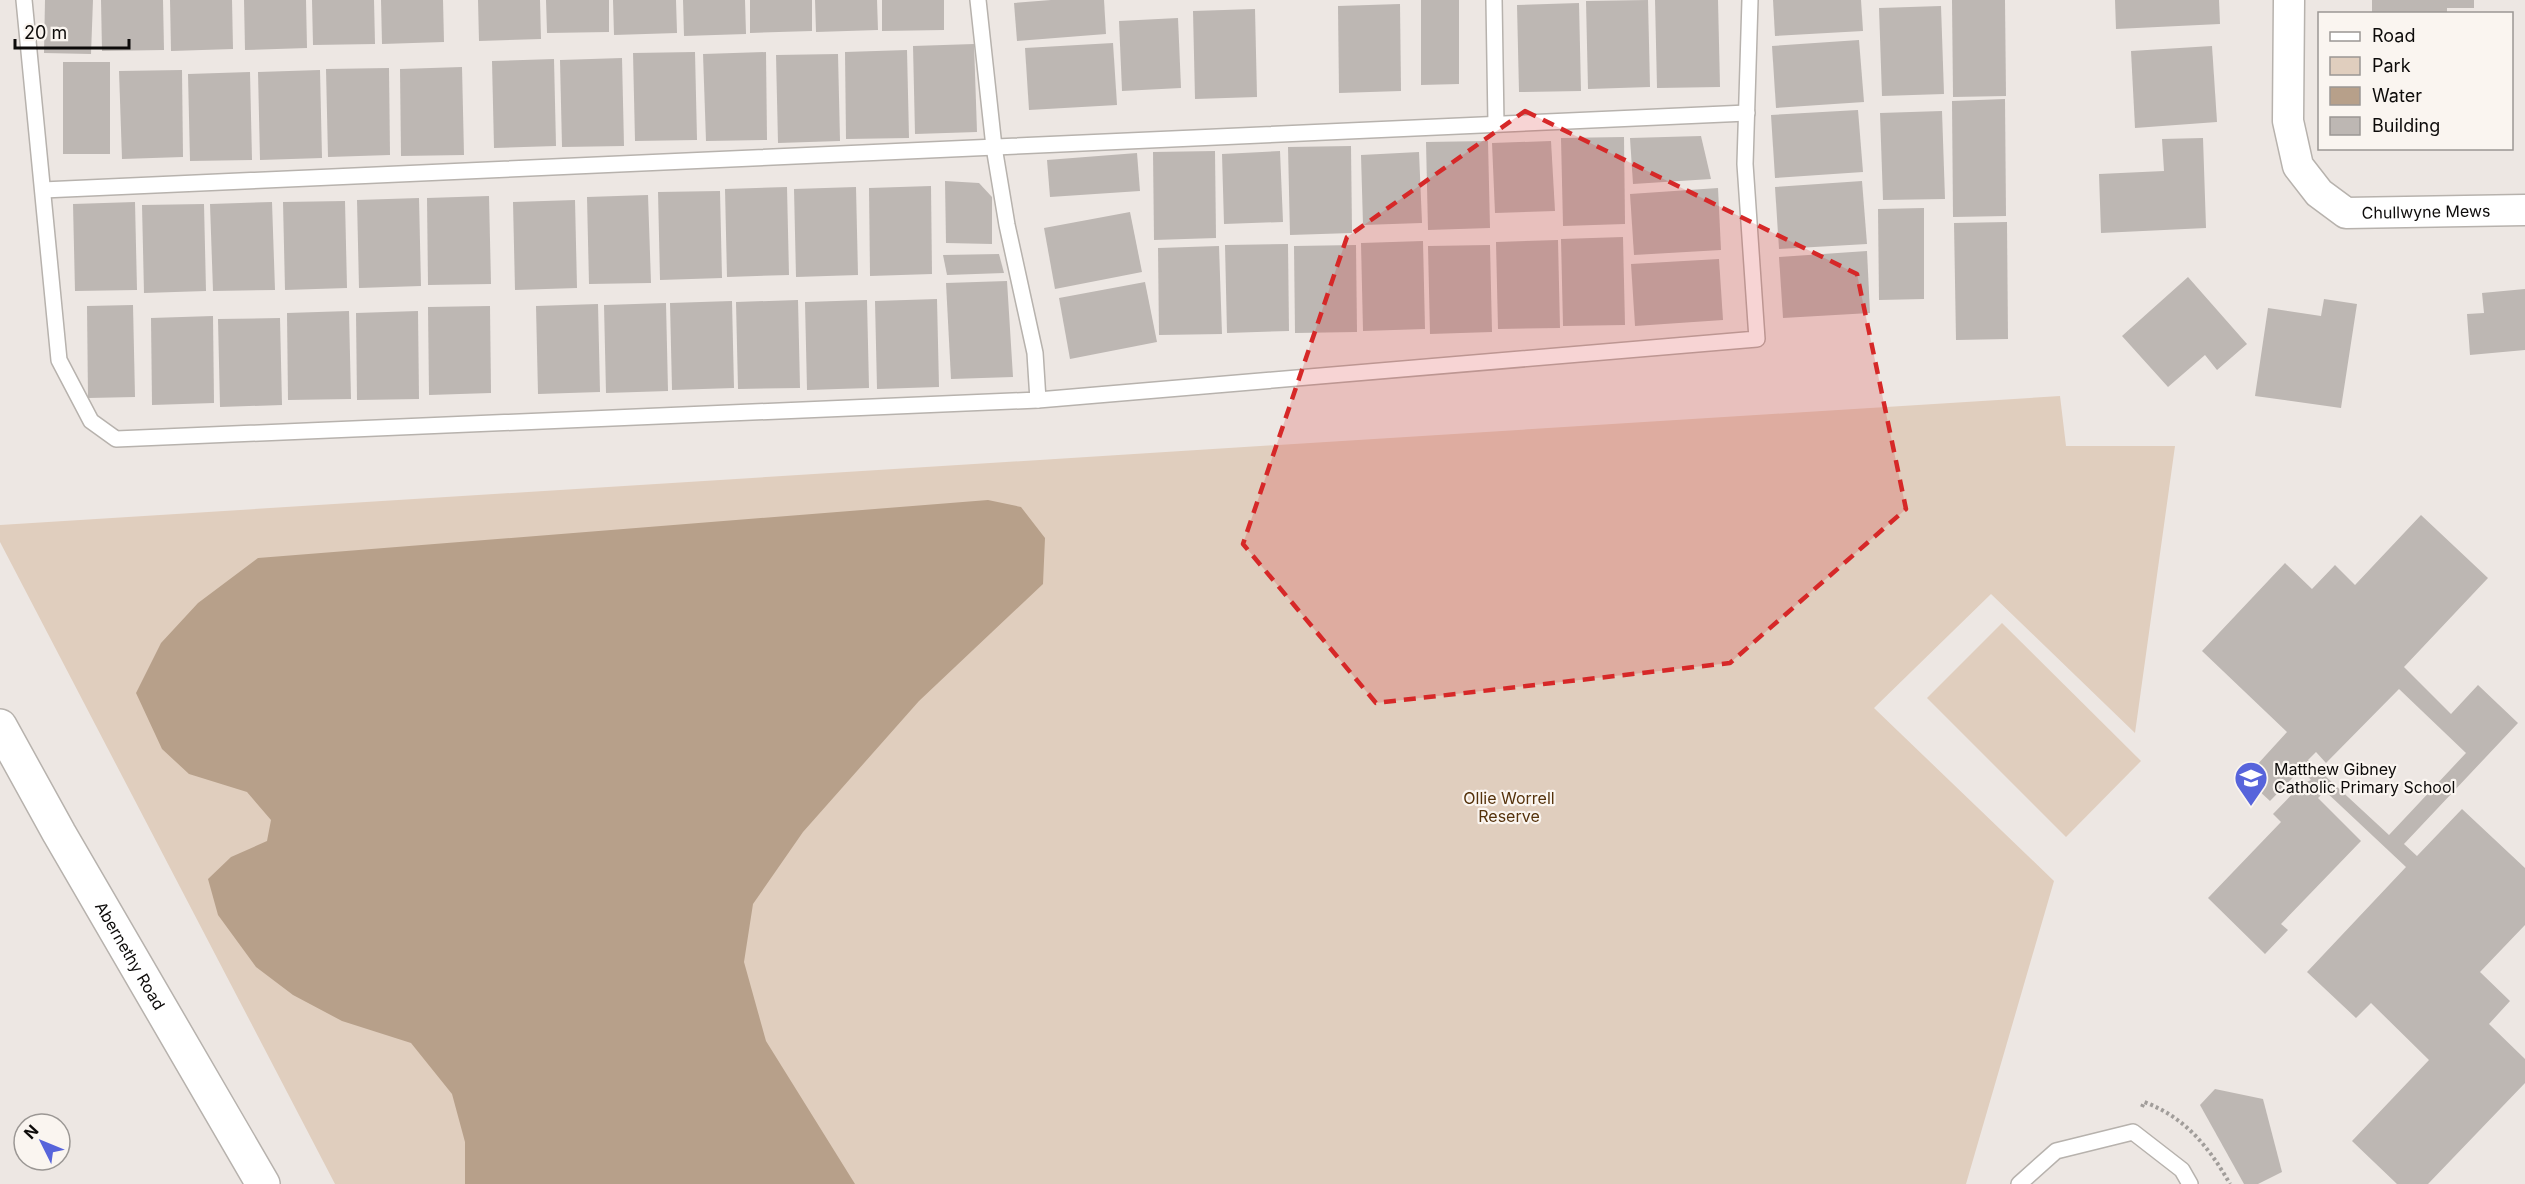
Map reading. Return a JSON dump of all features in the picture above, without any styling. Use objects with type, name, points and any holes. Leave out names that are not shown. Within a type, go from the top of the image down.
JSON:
[{"type":"main road","name":"Abernethy Road","points":[[0,726],[59,833],[263,1184]]},
{"type":"street","name":"Chullwyne Mews","points":[[2289,0],[2288,121],[2298,166],[2319,193],[2346,213],[2525,210]]},
{"type":"lane","points":[[24,0],[59,360],[91,421],[116,439],[1038,400],[1757,339],[1745,164],[1750,0]]},
{"type":"lane","points":[[978,0],[994,147],[1007,225],[1035,352],[1038,400]]},
{"type":"lane","points":[[1494,0],[1496,124]]},
{"type":"lane","points":[[43,190],[1747,113]]},
{"type":"lane","points":[[2019,1184],[2056,1151],[2133,1132],[2182,1170],[2190,1184]]},
{"type":"highlighted area","points":[[1525,111],[1857,274],[1906,509],[1730,663],[1376,703],[1243,544],[1347,237]]},
{"type":"green space","name":"Ollie Worrell Reserve","points":[[2060,396],[2066,446],[2175,446],[2135,733],[1991,594],[1874,708],[2054,881],[1966,1184],[335,1184],[0,542],[0,525]]},
{"type":"green space","points":[[2002,623],[2141,761],[2066,837],[1927,698]]},
{"type":"water","points":[[988,500],[1021,507],[1045,538],[1043,584],[919,701],[803,832],[753,904],[744,962],[766,1041],[855,1184],[465,1184],[465,1142],[452,1094],[411,1043],[342,1021],[293,995],[256,967],[218,915],[208,879],[231,857],[267,841],[271,820],[247,792],[189,774],[162,749],[136,693],[161,643],[198,603],[258,558]]},
{"type":"building","points":[[45,0],[93,0],[91,54],[44,53]]},
{"type":"building","points":[[101,0],[163,0],[164,50],[102,51]]},
{"type":"building","points":[[170,0],[232,0],[233,49],[171,51]]},
{"type":"building","points":[[244,0],[306,0],[307,48],[245,50]]},
{"type":"building","points":[[312,0],[374,0],[375,44],[313,45]]},
{"type":"building","points":[[381,0],[443,0],[444,42],[382,44]]},
{"type":"building","points":[[478,0],[540,0],[541,39],[479,41]]},
{"type":"building","points":[[546,0],[609,0],[609,32],[547,33]]},
{"type":"building","points":[[613,0],[676,0],[677,33],[614,35]]},
{"type":"building","points":[[683,0],[745,0],[746,34],[684,36]]},
{"type":"building","points":[[750,0],[812,0],[812,31],[750,33]]},
{"type":"building","points":[[815,0],[877,0],[878,30],[816,32]]},
{"type":"building","points":[[882,0],[944,0],[944,30],[882,31]]},
{"type":"building","points":[[1104,0],[1106,34],[1017,41],[1014,3]]},
{"type":"building","points":[[1421,0],[1459,0],[1459,84],[1421,85]]},
{"type":"building","points":[[1648,0],[1650,87],[1588,89],[1586,1]]},
{"type":"building","points":[[1655,0],[1718,0],[1720,87],[1657,88]]},
{"type":"building","points":[[1773,0],[1861,0],[1863,31],[1775,36]]},
{"type":"building","points":[[1952,0],[2005,0],[2006,96],[1953,97]]},
{"type":"building","points":[[2115,0],[2219,0],[2220,24],[2116,29]]},
{"type":"building","points":[[2372,0],[2474,0],[2474,8],[2447,8],[2447,12],[2372,12]]},
{"type":"building","points":[[1579,3],[1581,91],[1519,92],[1517,5]]},
{"type":"building","points":[[1400,4],[1401,91],[1339,93],[1338,6]]},
{"type":"building","points":[[1941,6],[1944,94],[1882,96],[1879,8]]},
{"type":"building","points":[[1255,9],[1257,97],[1195,99],[1193,11]]},
{"type":"building","points":[[1178,18],[1181,88],[1122,91],[1119,21]]},
{"type":"building","points":[[1859,40],[1864,102],[1776,108],[1772,46]]},
{"type":"building","points":[[1113,43],[1117,105],[1029,110],[1025,48]]},
{"type":"building","points":[[974,44],[977,132],[915,134],[913,46]]},
{"type":"building","points":[[2212,46],[2217,122],[2135,128],[2131,51]]},
{"type":"building","points":[[907,50],[909,138],[846,139],[845,52]]},
{"type":"building","points":[[695,52],[697,140],[635,141],[633,53]]},
{"type":"building","points":[[766,52],[767,140],[706,141],[703,54]]},
{"type":"building","points":[[838,54],[840,141],[778,143],[776,55]]},
{"type":"building","points":[[622,58],[624,146],[562,147],[560,60]]},
{"type":"building","points":[[554,59],[556,146],[494,148],[492,61]]},
{"type":"building","points":[[63,62],[110,62],[110,154],[63,154]]},
{"type":"building","points":[[462,67],[464,155],[401,156],[400,69]]},
{"type":"building","points":[[389,68],[390,155],[328,157],[326,69]]},
{"type":"building","points":[[182,70],[183,157],[122,159],[119,71]]},
{"type":"building","points":[[320,70],[322,158],[260,160],[258,72]]},
{"type":"building","points":[[250,72],[252,160],[190,161],[188,74]]},
{"type":"building","points":[[2005,99],[2006,216],[1953,217],[1952,101]]},
{"type":"building","points":[[1858,110],[1863,172],[1775,178],[1771,115]]},
{"type":"building","points":[[1942,111],[1945,199],[1883,200],[1880,113]]},
{"type":"building","points":[[1701,136],[1711,179],[1633,184],[1630,138]]},
{"type":"building","points":[[1624,137],[1625,224],[1563,226],[1561,138]]},
{"type":"building","points":[[2203,138],[2206,228],[2101,233],[2099,174],[2164,171],[2162,139]]},
{"type":"building","points":[[1488,141],[1490,228],[1428,230],[1426,142]]},
{"type":"building","points":[[1551,141],[1555,211],[1495,213],[1492,143]]},
{"type":"building","points":[[1351,146],[1352,233],[1290,235],[1288,147]]},
{"type":"building","points":[[1215,151],[1216,238],[1154,240],[1153,152]]},
{"type":"building","points":[[1280,151],[1283,222],[1224,224],[1222,154]]},
{"type":"building","points":[[1419,152],[1422,223],[1363,225],[1361,155]]},
{"type":"building","points":[[1137,153],[1140,191],[1050,197],[1047,160]]},
{"type":"building","points":[[945,181],[979,183],[992,197],[992,244],[946,243]]},
{"type":"building","points":[[1862,181],[1867,244],[1779,249],[1775,187]]},
{"type":"building","points":[[931,186],[932,274],[870,276],[869,188]]},
{"type":"building","points":[[787,187],[789,275],[727,277],[725,189]]},
{"type":"building","points":[[856,187],[858,275],[796,277],[794,189]]},
{"type":"building","points":[[1718,188],[1721,250],[1634,255],[1630,194]]},
{"type":"building","points":[[720,191],[722,278],[660,280],[658,192]]},
{"type":"building","points":[[648,195],[651,283],[589,284],[587,197]]},
{"type":"building","points":[[489,196],[491,284],[428,285],[427,198]]},
{"type":"building","points":[[419,198],[421,286],[359,288],[357,200]]},
{"type":"building","points":[[575,200],[577,288],[515,290],[513,202]]},
{"type":"building","points":[[345,201],[347,288],[285,290],[283,202]]},
{"type":"building","points":[[135,202],[137,290],[75,291],[73,204]]},
{"type":"building","points":[[272,202],[275,290],[213,291],[210,204]]},
{"type":"building","points":[[204,204],[206,291],[144,293],[142,205]]},
{"type":"building","points":[[1924,208],[1924,299],[1879,300],[1878,209]]},
{"type":"building","points":[[1130,212],[1142,272],[1055,289],[1044,228]]},
{"type":"building","points":[[2007,222],[2008,339],[1956,340],[1954,223]]},
{"type":"building","points":[[1623,237],[1625,325],[1563,326],[1561,239]]},
{"type":"building","points":[[1558,240],[1560,328],[1498,329],[1496,242]]},
{"type":"building","points":[[1423,241],[1425,329],[1363,331],[1361,243]]},
{"type":"building","points":[[1288,244],[1289,331],[1227,333],[1225,245]]},
{"type":"building","points":[[1356,245],[1357,332],[1295,333],[1294,246]]},
{"type":"building","points":[[1490,245],[1492,332],[1430,334],[1428,246]]},
{"type":"building","points":[[1219,246],[1222,334],[1159,335],[1158,248]]},
{"type":"building","points":[[1867,251],[1870,313],[1783,318],[1779,257]]},
{"type":"building","points":[[999,254],[1004,273],[947,275],[943,255]]},
{"type":"building","points":[[1719,259],[1723,320],[1635,326],[1631,264]]},
{"type":"building","points":[[2188,277],[2247,344],[2217,370],[2205,355],[2168,387],[2122,336]]},
{"type":"building","points":[[1007,281],[1013,377],[951,379],[946,283]]},
{"type":"building","points":[[1145,282],[1157,342],[1070,359],[1059,298]]},
{"type":"building","points":[[2525,289],[2525,350],[2470,355],[2467,314],[2484,313],[2482,293]]},
{"type":"building","points":[[937,299],[939,387],[877,389],[875,301]]},
{"type":"building","points":[[2324,299],[2357,304],[2341,408],[2255,396],[2268,308],[2321,316]]},
{"type":"building","points":[[798,300],[800,388],[738,389],[736,302]]},
{"type":"building","points":[[867,300],[869,388],[807,390],[805,302]]},
{"type":"building","points":[[732,301],[734,388],[672,390],[670,303]]},
{"type":"building","points":[[666,303],[668,391],[606,393],[604,305]]},
{"type":"building","points":[[598,304],[600,392],[538,394],[536,306]]},
{"type":"building","points":[[133,305],[135,397],[88,398],[87,306]]},
{"type":"building","points":[[490,306],[491,393],[429,395],[428,307]]},
{"type":"building","points":[[349,311],[351,399],[288,400],[287,313]]},
{"type":"building","points":[[418,311],[419,399],[357,400],[356,313]]},
{"type":"building","points":[[213,316],[214,403],[152,405],[151,318]]},
{"type":"building","points":[[280,318],[282,405],[220,407],[218,319]]},
{"type":"building","points":[[2421,515],[2488,578],[2404,667],[2451,714],[2478,685],[2518,723],[2404,844],[2417,856],[2462,809],[2525,868],[2525,925],[2480,972],[2510,1001],[2489,1024],[2525,1059],[2525,1083],[2428,1184],[2397,1184],[2352,1141],[2429,1060],[2371,1003],[2356,1018],[2307,972],[2406,867],[2325,791],[2318,798],[2361,841],[2281,924],[2288,930],[2265,954],[2208,898],[2281,822],[2273,814],[2302,784],[2311,780],[2301,769],[2270,801],[2245,778],[2287,732],[2202,651],[2285,563],[2312,589],[2335,565],[2355,585]],"holes":[[[2399,689],[2466,753],[2389,835],[2308,760],[2316,752],[2326,763]]]},
{"type":"building","points":[[2215,1089],[2263,1099],[2282,1172],[2258,1184],[2244,1184],[2200,1105]]},
{"type":"place","name":"Matthew Gibney Catholic Primary School","points":[[2251,807]]}]
